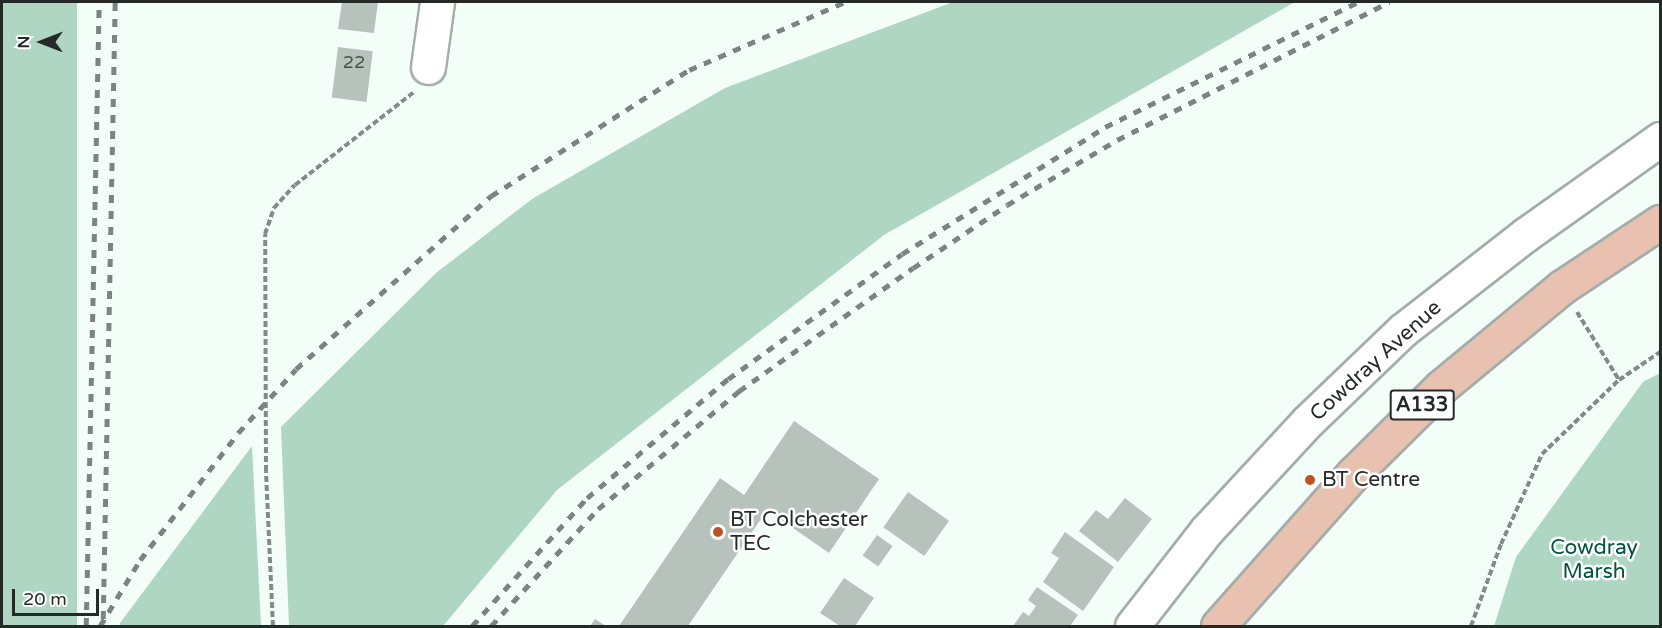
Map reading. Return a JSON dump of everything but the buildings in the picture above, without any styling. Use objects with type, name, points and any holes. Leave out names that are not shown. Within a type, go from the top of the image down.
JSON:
[{"type":"main road","name":"A133","points":[[1218,627],[1353,474],[1440,387],[1563,287],[1660,222]]},
{"type":"street","points":[[429,67],[438,2]]},
{"type":"street","name":"Cowdray Avenue","points":[[1132,627],[1206,531],[1308,422],[1403,330],[1525,235],[1660,139]]},
{"type":"path","points":[[273,627],[266,471],[265,234],[274,208],[295,185],[427,82],[429,67]]},
{"type":"path","points":[[1563,287],[1619,380]]},
{"type":"path","points":[[1471,627],[1501,544],[1542,454],[1619,380],[1660,352]]},
{"type":"green space","points":[[2,2],[77,2],[77,626],[2,626]]},
{"type":"green space","points":[[953,2],[1295,2],[884,235],[557,490],[443,626],[289,626],[281,427],[436,273],[532,199],[725,88]]},
{"type":"green space","name":"Cowdray Marsh","points":[[1660,373],[1660,626],[1494,626],[1516,557],[1643,382]]},
{"type":"green space","points":[[252,446],[261,626],[120,626],[120,623]]},
{"type":"railway","points":[[86,626],[99,2]]},
{"type":"railway","points":[[103,619],[115,2]]},
{"type":"railway","points":[[100,626],[140,560],[238,433],[296,369],[491,196],[689,70],[845,2]]},
{"type":"railway","points":[[472,626],[587,498],[728,379],[902,254],[1105,127],[1358,2]]},
{"type":"railway","points":[[491,626],[598,509],[739,391],[913,268],[1007,205],[1117,140],[1389,2]]},
{"type":"place","name":"BT Centre","points":[[1310,480]]},
{"type":"place","name":"BT Colchester TEC","points":[[718,532]]}]
